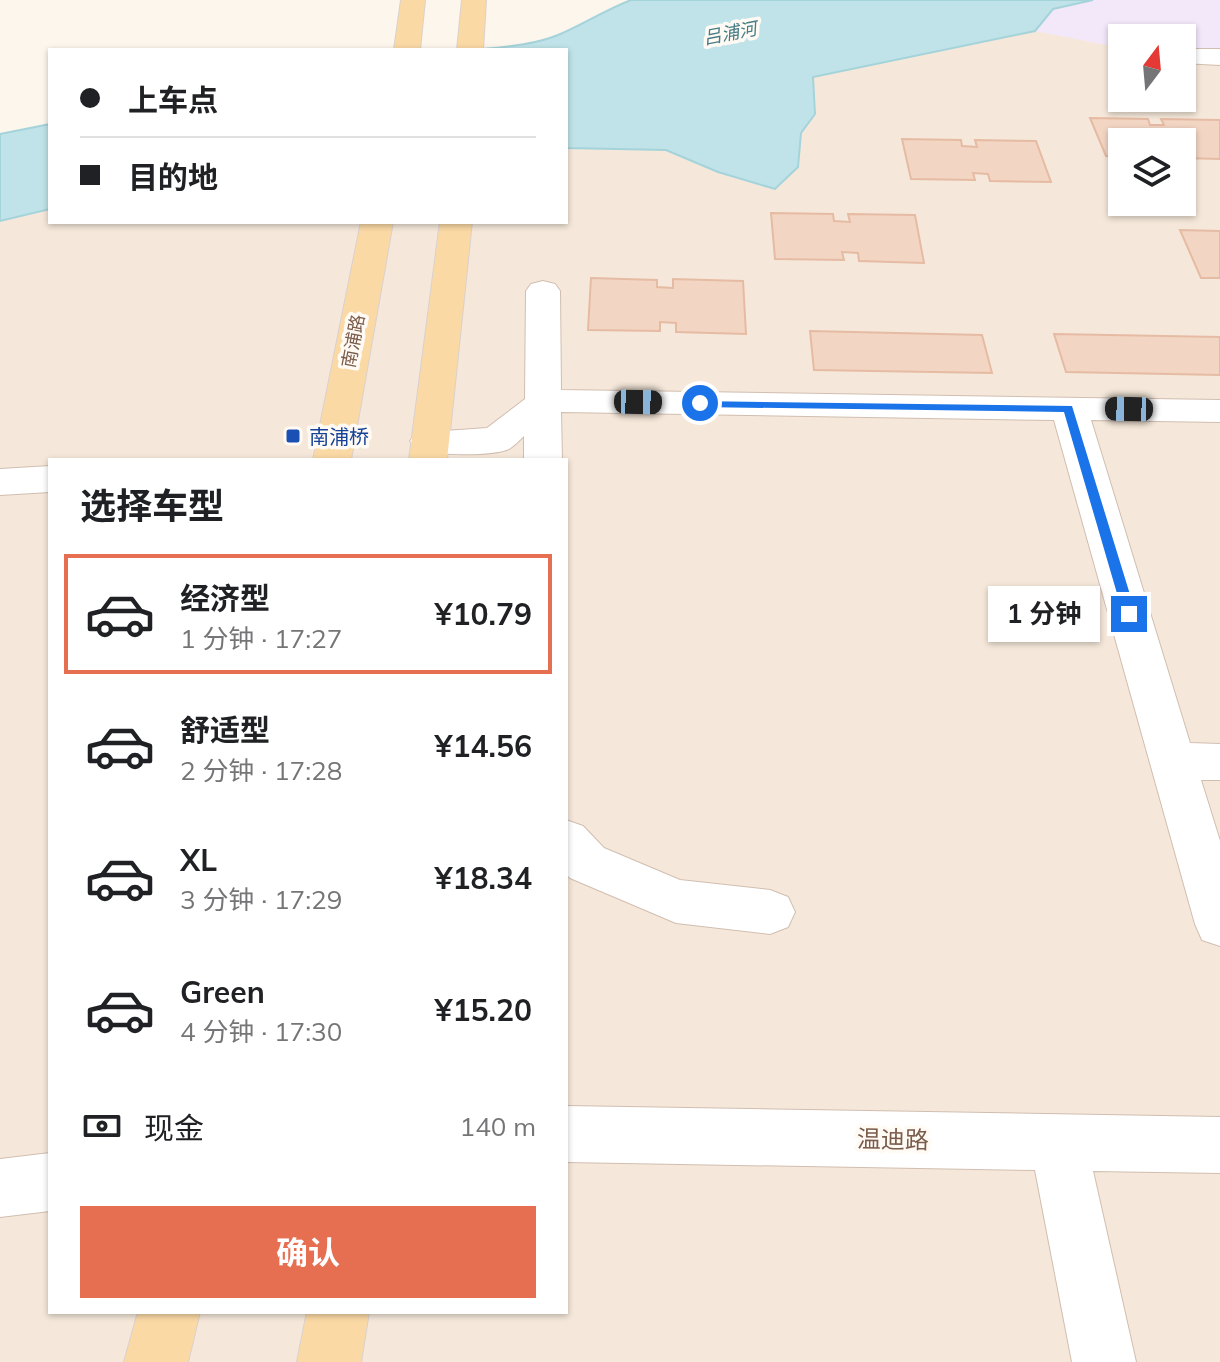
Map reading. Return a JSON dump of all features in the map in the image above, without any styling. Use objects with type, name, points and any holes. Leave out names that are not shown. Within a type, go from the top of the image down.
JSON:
[{"type":"main road","points":[[408,45],[413,0]]},
{"type":"main road","points":[[471,41],[474,0]]},
{"type":"main road","name":"南浦路","points":[[332,458],[377,224]]},
{"type":"main road","points":[[428,451],[456,224]]},
{"type":"main road","points":[[156,1362],[168,1314]]},
{"type":"main road","points":[[329,1362],[338,1314]]},
{"type":"street","points":[[1196,57],[1220,57]]},
{"type":"street","points":[[543,291],[546,401],[543,458]]},
{"type":"street","points":[[428,451],[496,440],[546,401],[1220,411]]},
{"type":"street","points":[[1069,408],[1220,924]]},
{"type":"street","points":[[0,482],[48,479]]},
{"type":"street","points":[[1173,761],[1220,762]]},
{"type":"street","points":[[568,842],[587,863],[676,901],[770,912]]},
{"type":"street","name":"温迪路","points":[[568,1134],[1220,1145]]},
{"type":"street","points":[[1058,1142],[1104,1362]]},
{"type":"street","points":[[0,1188],[48,1182]]},
{"type":"shaded area","points":[[863,0],[1220,0],[1220,1362],[0,1362],[0,169],[48,159],[48,224],[568,224],[568,58]]},
{"type":"shaded area","points":[[1093,0],[1220,0],[1220,53],[1196,54],[1196,24],[1108,24],[1108,45],[1035,31],[1053,9]]},
{"type":"water","name":"吕浦河","points":[[631,0],[1093,0],[1053,9],[1035,31],[813,77],[815,114],[801,133],[798,167],[775,189],[718,172],[666,150],[568,148],[568,48],[494,48],[548,39]]},
{"type":"water","points":[[48,124],[48,209],[0,221],[0,134]]},
{"type":"building","points":[[1090,118],[1148,119],[1150,125],[1164,125],[1161,119],[1220,120],[1220,159],[1196,158],[1196,128],[1108,128],[1106,156]]},
{"type":"building","points":[[902,139],[961,140],[962,146],[977,147],[975,140],[1036,141],[1051,182],[990,181],[988,174],[973,173],[975,180],[911,179]]},
{"type":"building","points":[[771,213],[833,214],[834,221],[850,222],[848,214],[915,215],[924,263],[859,261],[858,253],[842,252],[844,260],[775,259]]},
{"type":"building","points":[[1180,230],[1220,231],[1220,278],[1201,278]]},
{"type":"building","points":[[591,278],[657,280],[657,287],[673,288],[673,279],[743,281],[746,334],[676,332],[676,323],[660,322],[660,331],[588,330]]},
{"type":"building","points":[[810,331],[982,335],[992,373],[814,370]]},
{"type":"building","points":[[1054,334],[1220,337],[1220,375],[1066,372]]},
{"type":"place","name":"南浦桥","points":[[293,436]]},
{"type":"route","points":[[700,403],[1069,408],[1129,614]]}]
